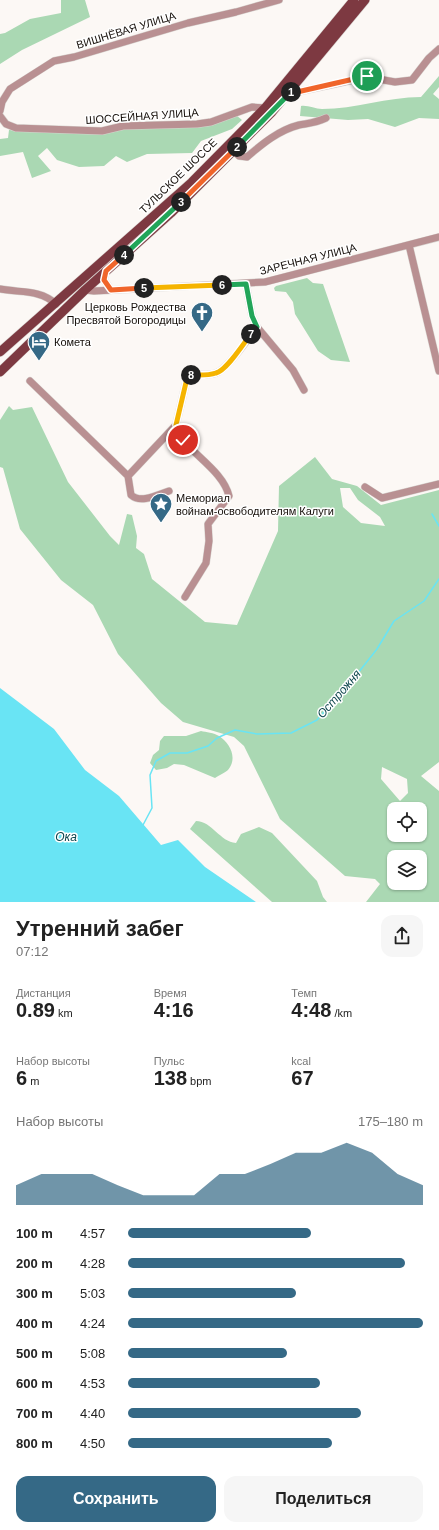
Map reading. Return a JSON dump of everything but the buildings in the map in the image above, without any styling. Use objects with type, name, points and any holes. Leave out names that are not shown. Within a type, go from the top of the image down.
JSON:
[{"type":"main road","name":"ТУЛЬСКОЕ ШОССЕ","points":[[0,372],[85,290],[171,213],[272,112],[365,0]]},
{"type":"main road","name":"ТУЛЬСКОЕ ШОССЕ","points":[[0,352],[192,182],[265,108],[350,1]]},
{"type":"street","name":"ВИШНЁВАЯ УЛИЦА","points":[[0,111],[2,102],[10,89],[54,61],[74,57],[188,23],[279,0]]},
{"type":"street","points":[[290,92],[297,92],[367,76],[395,82],[412,80],[429,58],[439,49]]},
{"type":"street","name":"ШОССЕЙНАЯ УЛИЦА","points":[[0,116],[6,124],[16,128],[102,131],[123,126],[211,122],[252,107],[265,108]]},
{"type":"street","points":[[233,150],[239,156],[247,156],[268,139],[298,125],[314,124],[326,118]]},
{"type":"street","name":"ЗАРЕЧНАЯ УЛИЦА","points":[[85,290],[265,282],[439,237]]},
{"type":"street","points":[[409,245],[436,344],[439,371]]},
{"type":"street","points":[[106,271],[104,280],[111,290]]},
{"type":"street","points":[[246,284],[252,316],[257,327],[293,370],[304,390]]},
{"type":"street","points":[[0,289],[37,293],[49,297],[56,304]]},
{"type":"street","points":[[128,476],[176,425],[188,374],[204,375],[217,373],[233,358],[257,327]]},
{"type":"street","points":[[30,381],[128,476],[131,495],[136,499],[142,499],[169,491]]},
{"type":"street","points":[[176,425],[183,440],[221,479],[227,488],[229,496],[208,524],[209,541],[206,563],[185,597]]},
{"type":"street","points":[[365,487],[382,498],[439,484]]},
{"type":"green space","points":[[61,0],[85,0],[90,17],[22,50],[0,64],[0,34],[5,33],[30,19],[61,13]]},
{"type":"green space","points":[[439,76],[439,87],[433,94],[439,99],[439,119],[419,118],[395,127],[368,119],[348,120],[300,116],[301,106],[319,109],[334,108],[421,97]]},
{"type":"green space","points":[[236,115],[242,120],[232,129],[201,141],[192,153],[147,154],[127,162],[116,156],[104,166],[79,167],[57,160],[47,148],[38,156],[51,171],[32,178],[23,152],[0,156],[0,139],[8,138],[9,130],[101,134],[125,129],[197,127]]},
{"type":"green space","points":[[307,278],[313,283],[323,284],[350,362],[331,360],[318,351],[295,314],[293,302],[286,292],[275,291],[274,288],[276,286]]},
{"type":"green space","points":[[9,406],[13,410],[32,407],[68,482],[110,536],[119,545],[127,514],[132,515],[137,536],[136,548],[144,554],[152,579],[205,622],[237,625],[278,531],[279,486],[315,457],[332,479],[357,486],[381,505],[439,490],[439,762],[421,776],[439,791],[439,902],[366,902],[380,884],[375,879],[345,876],[280,819],[244,746],[234,737],[183,722],[161,703],[118,654],[93,605],[61,580],[20,529],[3,468],[0,467],[0,420]],"holes":[[[340,488],[350,488],[358,500],[380,517],[385,526],[361,523],[343,507]],[[382,767],[407,779],[408,793],[400,801],[381,779]]]},
{"type":"green space","points":[[201,731],[219,736],[229,747],[232,761],[228,770],[225,772],[215,778],[184,765],[174,764],[167,768],[156,770],[150,763],[153,755],[159,750],[160,741],[164,736],[186,736]]},
{"type":"green space","points":[[196,821],[207,824],[225,839],[236,843],[241,834],[259,827],[272,833],[317,881],[323,897],[327,902],[272,902],[190,829]]},
{"type":"water","name":"Ока","points":[[0,688],[54,729],[85,770],[119,796],[161,845],[178,840],[205,867],[256,902],[0,902]]},
{"type":"waterway","name":"Острожня","points":[[432,514],[439,526]]},
{"type":"waterway","name":"Острожня","points":[[143,825],[152,808],[150,775],[156,761],[170,753],[187,753],[208,746],[217,738],[235,730],[257,734],[291,733],[317,720],[377,649],[394,621],[424,601],[439,579]]},
{"type":"place","name":"Церковь Рождества Пресвятой Богородицы","points":[[202,332]]},
{"type":"place","name":"Комета","points":[[39,362]]},
{"type":"place","name":"Мемориал войнам-освободителям Калуги","points":[[161,524]]},
{"type":"route","points":[[183,440],[176,425],[188,374],[204,375],[217,373],[233,358],[257,327],[252,316],[246,284],[111,290],[104,280],[106,271],[171,213],[290,92],[297,92],[367,76]]}]
